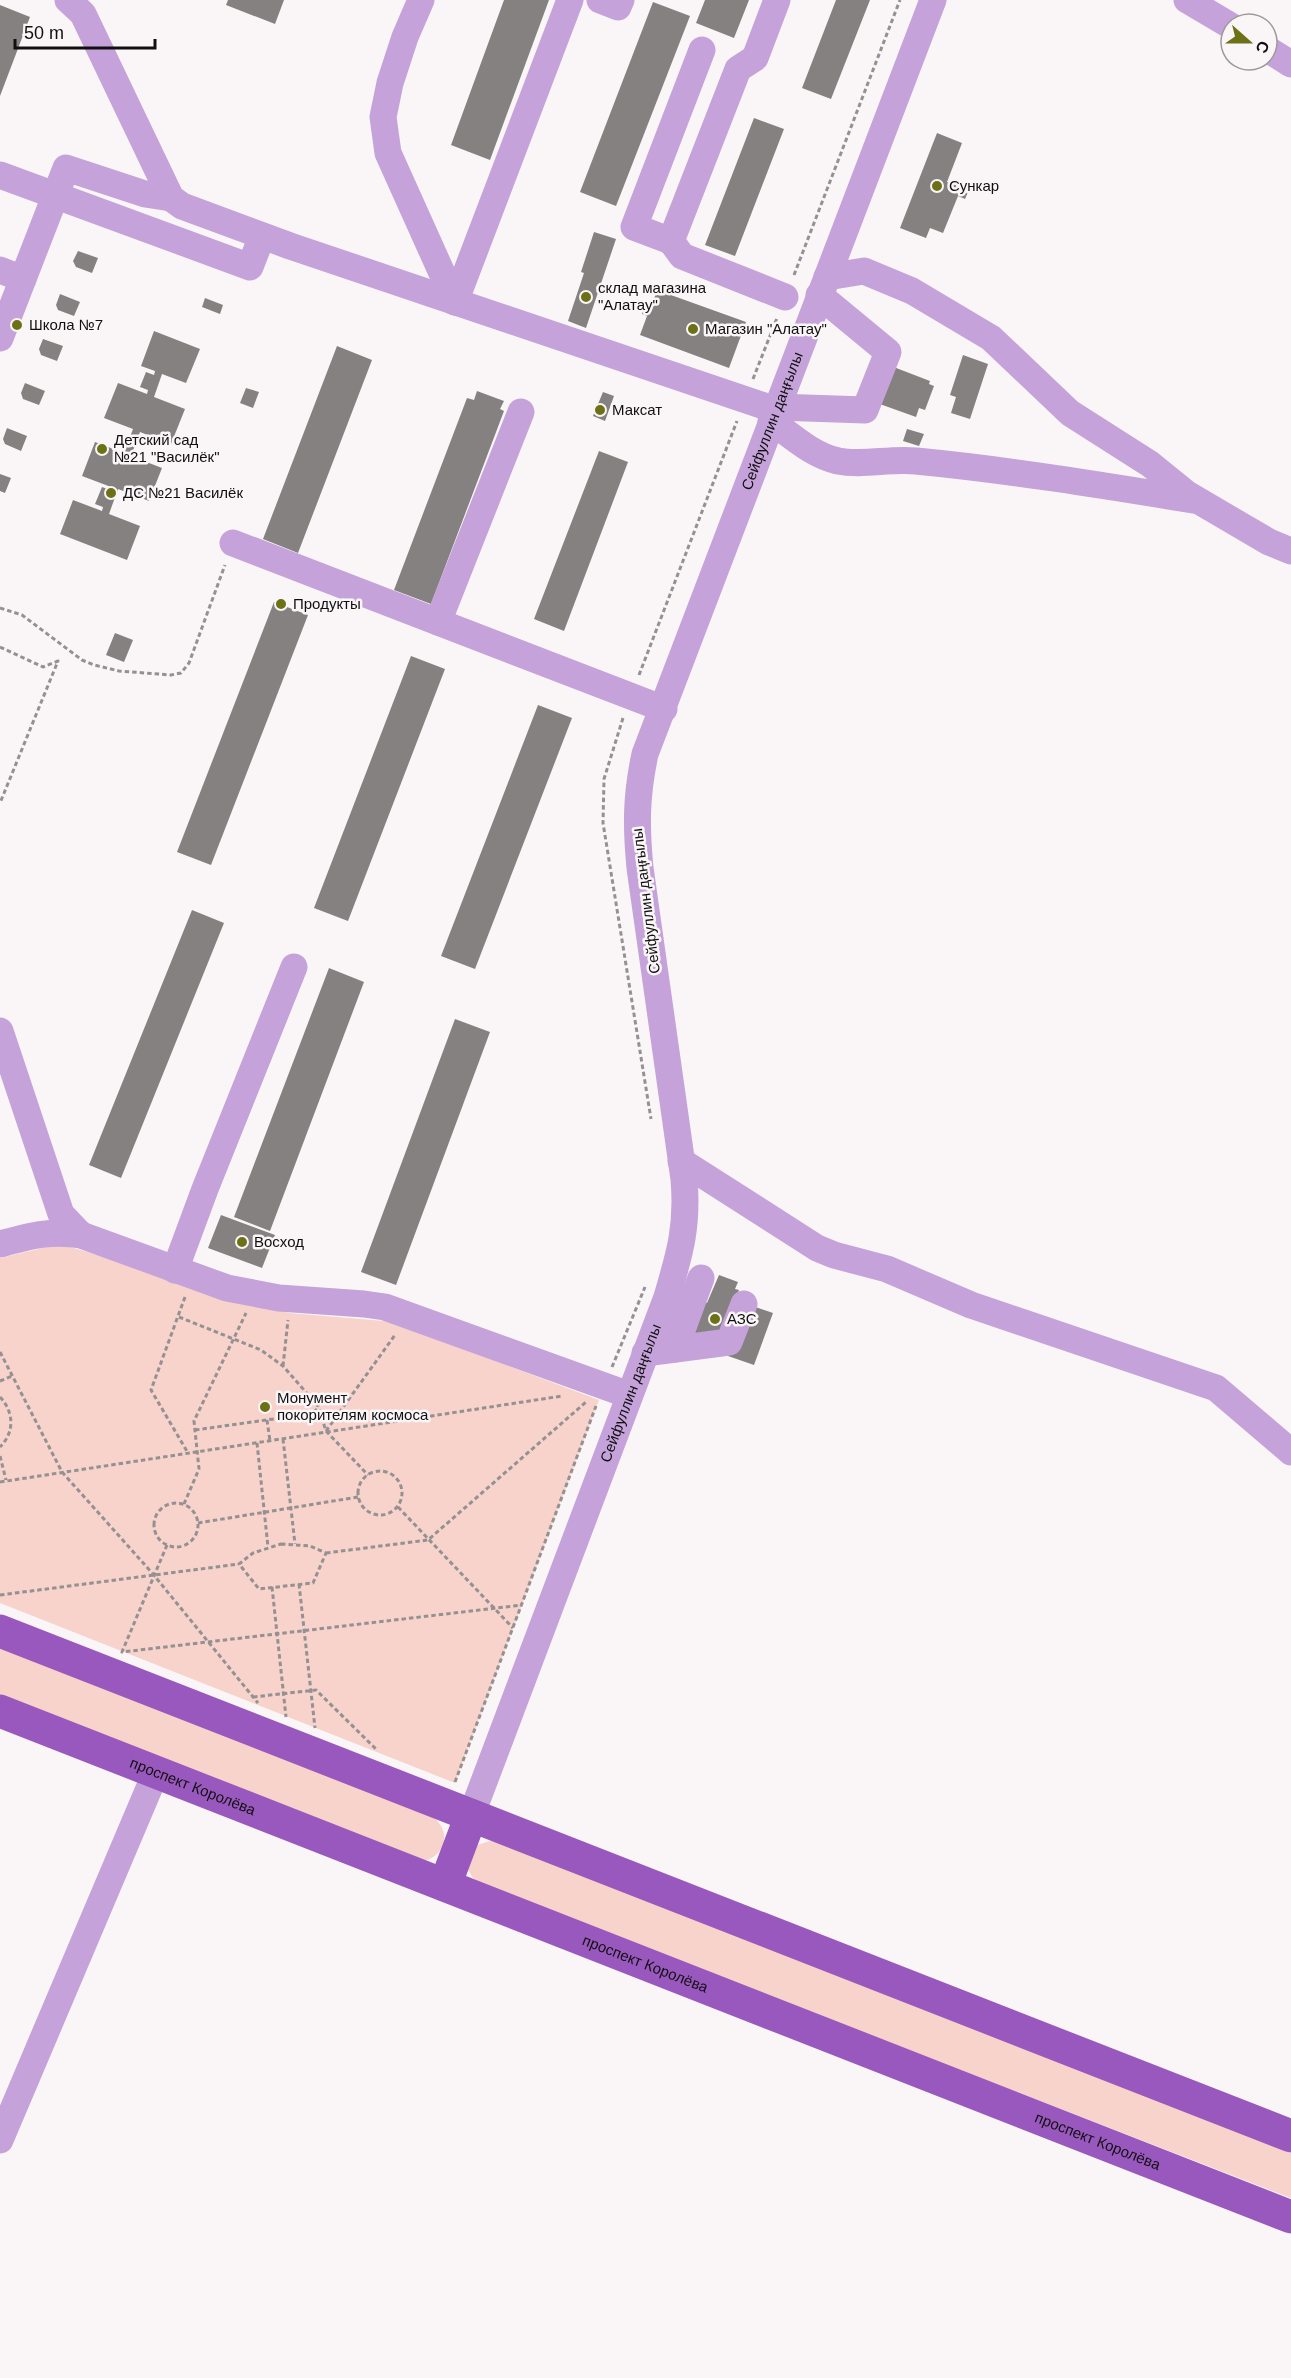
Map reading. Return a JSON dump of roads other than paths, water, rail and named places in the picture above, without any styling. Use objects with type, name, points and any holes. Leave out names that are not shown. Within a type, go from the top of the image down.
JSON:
[{"type":"main road","points":[[0,1631],[1291,2136]]},
{"type":"main road","name":"проспект Королёва","points":[[0,1711],[1291,2217]]},
{"type":"main road","points":[[445,1885],[471,1816]]},
{"type":"street","points":[[68,0],[83,14],[171,198]]},
{"type":"street","points":[[421,0],[405,37],[390,83],[383,117],[388,153],[455,302]]},
{"type":"street","points":[[455,302],[570,0]]},
{"type":"street","points":[[600,0],[618,7],[621,0]]},
{"type":"street","points":[[671,241],[738,69],[755,58],[777,0]]},
{"type":"street","name":"Сейфуллин даңғылы","points":[[471,1816],[667,1297],[684,1234],[686,1209],[681,1161],[640,868],[636,821],[638,786],[645,754],[933,0]]},
{"type":"street","points":[[1187,0],[1219,19]]},
{"type":"street","points":[[702,50],[634,227],[671,241],[682,256],[785,297]]},
{"type":"street","points":[[0,338],[12,274],[56,194],[66,168],[145,194],[171,198],[182,206],[262,236],[745,399],[775,412],[810,450],[837,460],[858,463],[923,462],[1090,483],[1200,501]]},
{"type":"street","points":[[0,175],[250,267],[262,236]]},
{"type":"street","points":[[775,412],[865,410],[888,352],[823,286],[864,271],[912,291],[991,338],[1070,413],[1150,464],[1200,501],[1269,542],[1291,551]]},
{"type":"street","points":[[438,622],[521,412]]},
{"type":"street","points":[[233,543],[664,709]]},
{"type":"street","points":[[175,1270],[294,967]]},
{"type":"street","points":[[0,1031],[61,1214],[81,1235]]},
{"type":"street","points":[[681,1161],[817,1248],[834,1255],[887,1269],[971,1305],[1216,1388],[1291,1452]]},
{"type":"street","points":[[0,1244],[43,1233],[60,1232],[81,1235],[251,1295],[385,1307],[602,1393],[629,1395]]},
{"type":"street","points":[[675,1349],[705,1283],[679,1257]]},
{"type":"street","points":[[645,1353],[729,1342],[744,1304]]},
{"type":"street","points":[[0,2140],[156,1772]]},
{"type":"place","name":"Сункар","points":[[937,186]]},
{"type":"place","name":"склад магазина \"Алатау\"","points":[[586,297]]},
{"type":"place","name":"Школа №7","points":[[17,325]]},
{"type":"place","name":"Магазин \"Алатау\"","points":[[693,329]]},
{"type":"place","name":"Максат","points":[[600,410]]},
{"type":"place","name":"Детский сад №21 \"Василёк\"","points":[[102,449]]},
{"type":"place","name":"ДС №21 Василёк","points":[[111,493]]},
{"type":"place","name":"Продукты","points":[[281,604]]},
{"type":"place","name":"Восход","points":[[242,1242]]},
{"type":"place","name":"АЗС","points":[[715,1319]]},
{"type":"place","name":"Монумент покорителям космоса","points":[[265,1407]]}]
